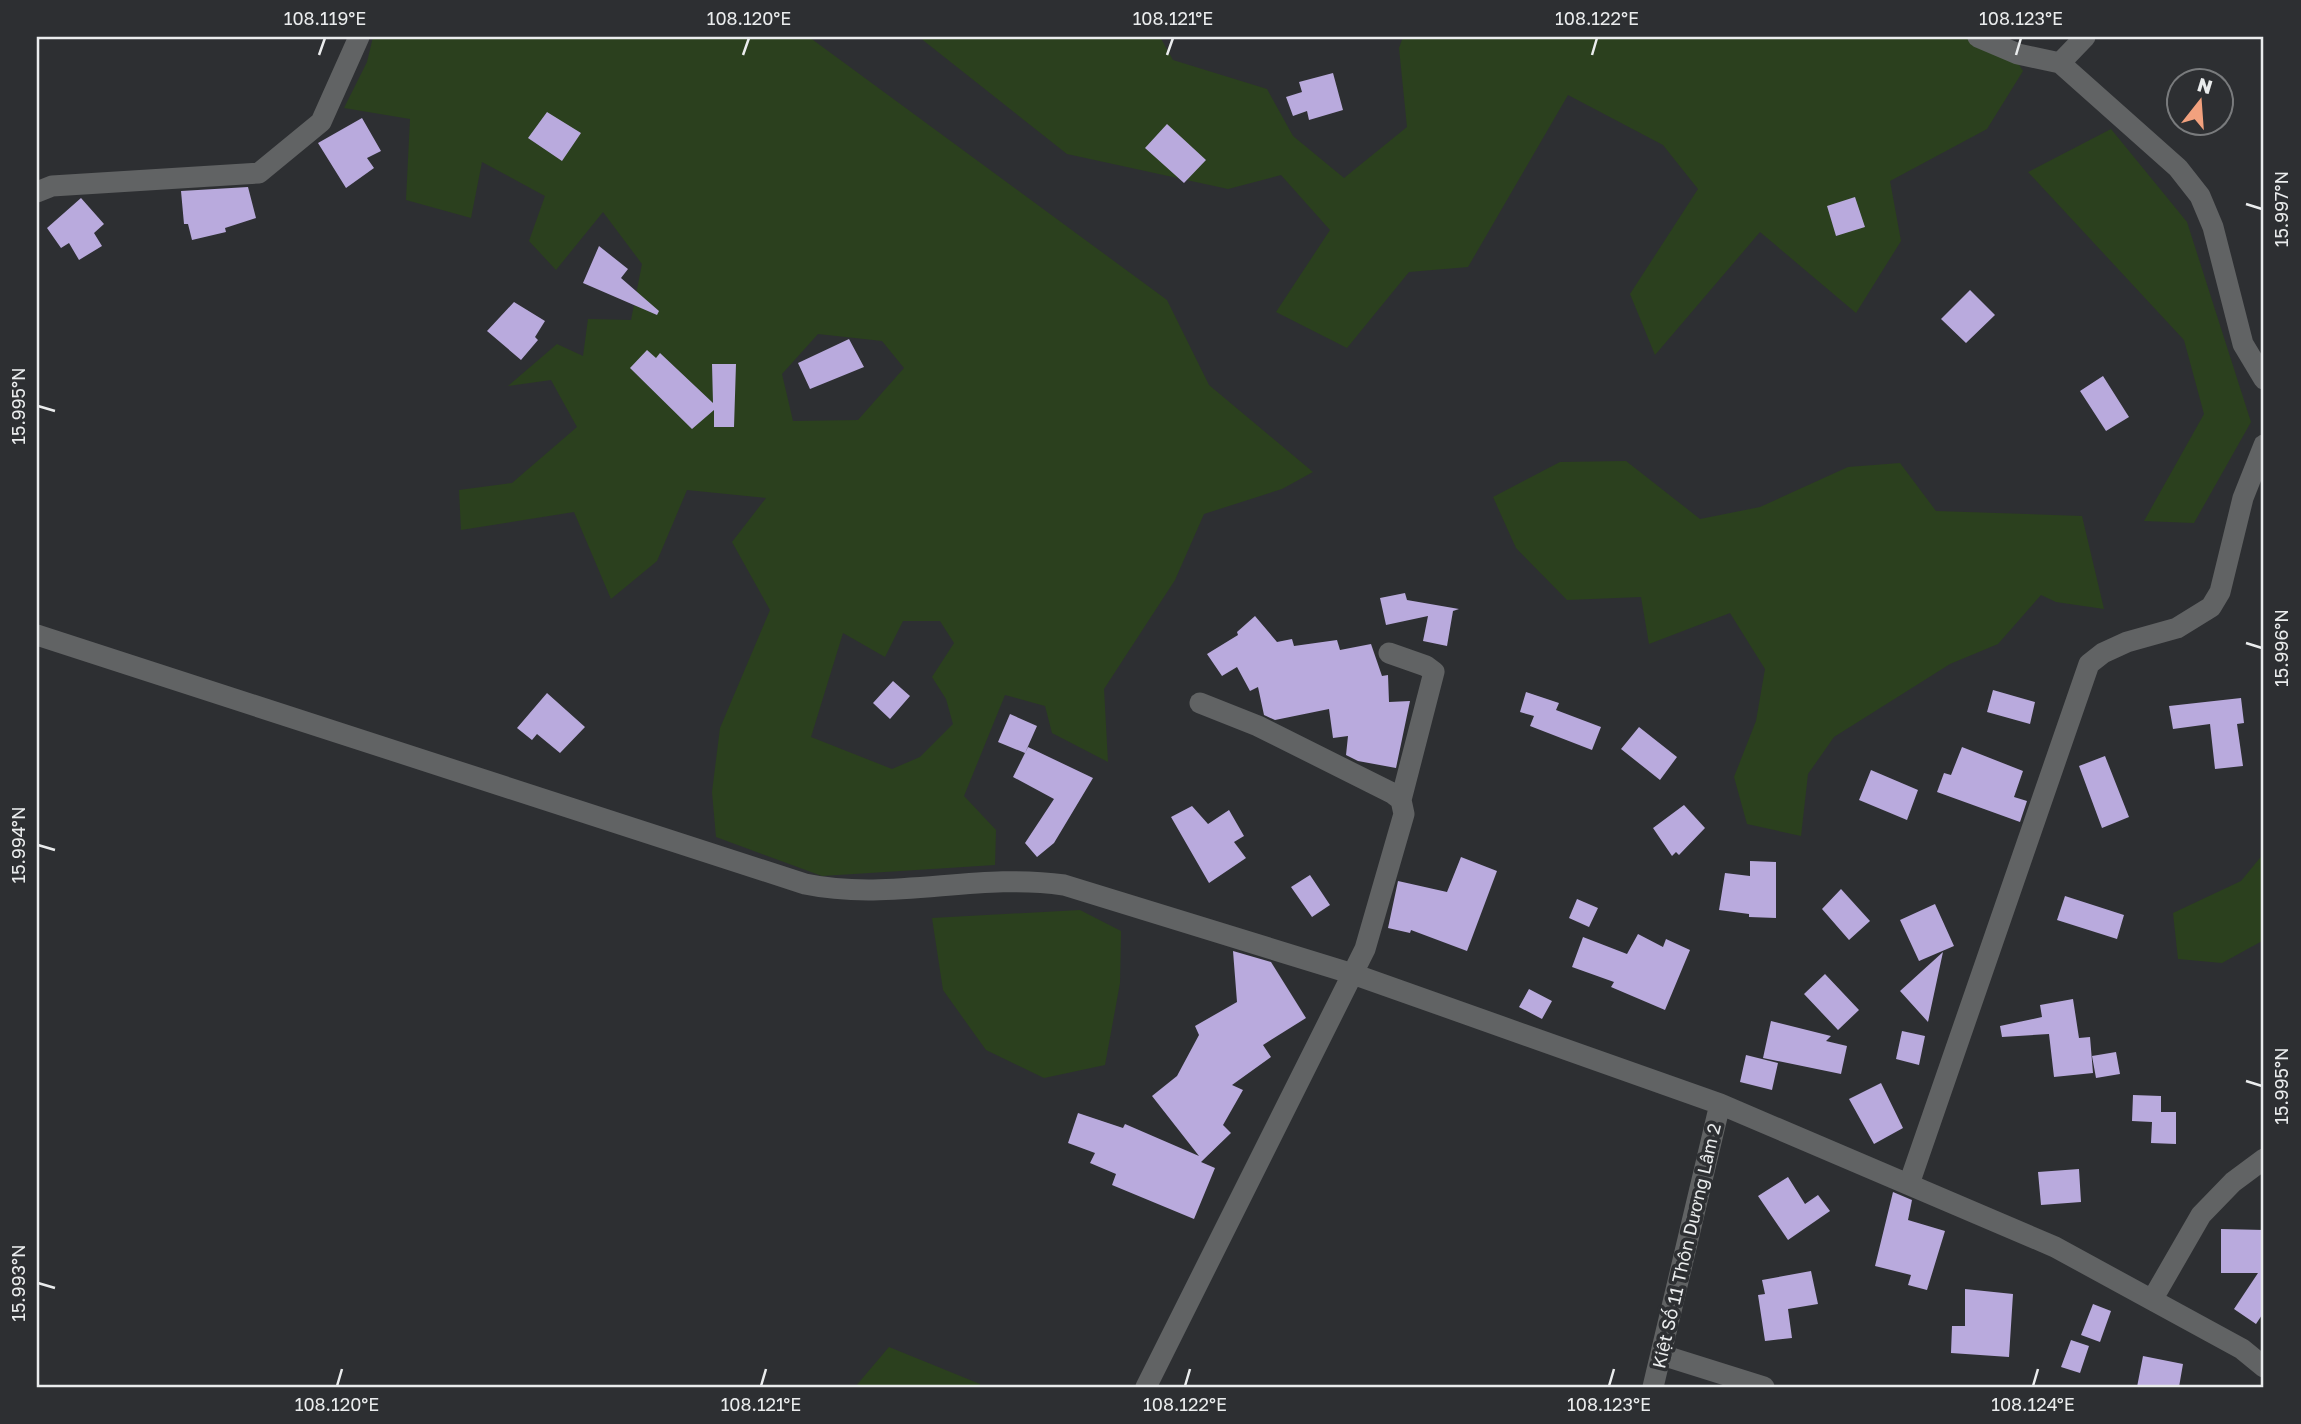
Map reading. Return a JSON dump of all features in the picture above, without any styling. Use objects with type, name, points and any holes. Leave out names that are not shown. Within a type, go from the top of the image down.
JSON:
[{"type":"street","points":[[37,192],[52,186],[259,173],[321,122],[359,37]]},
{"type":"street","points":[[1978,37],[2018,54],[2060,63],[2178,168],[2200,196],[2213,227],[2243,344],[2264,379]]},
{"type":"street","points":[[2060,63],[2085,37]]},
{"type":"street","points":[[1909,1184],[2089,664],[2103,653],[2127,642],[2176,628],[2211,607],[2220,592],[2243,498],[2264,445]]},
{"type":"street","points":[[37,635],[805,884],[861,892],[1033,880],[1063,885],[1353,974],[1720,1104],[1909,1184],[2055,1247],[2242,1349],[2264,1367]]},
{"type":"street","points":[[1146,1387],[1371,933],[1402,828],[1404,809],[1401,800],[1434,672],[1426,666],[1389,653]]},
{"type":"street","points":[[1200,703],[1258,726],[1401,800]]},
{"type":"street","name":"Kiệt Số 11 Thôn Dương Lâm 2","points":[[1653,1387],[1720,1104]]},
{"type":"street","points":[[2152,1300],[2201,1215],[2232,1182],[2264,1159]]},
{"type":"street","points":[[1662,1355],[1764,1387]]},
{"type":"green space","points":[[373,37],[809,37],[1167,300],[1209,385],[1313,472],[1282,489],[1204,514],[1175,580],[1104,689],[1108,762],[1052,733],[1045,706],[1005,695],[964,796],[996,830],[995,865],[822,876],[716,837],[712,792],[720,728],[770,610],[732,542],[766,498],[687,490],[657,561],[611,599],[574,512],[461,530],[459,490],[512,483],[577,427],[551,380],[508,386],[557,344],[583,356],[588,319],[631,320],[642,264],[603,212],[556,270],[529,241],[545,196],[482,162],[471,218],[406,200],[410,119],[344,108],[367,62]],"holes":[[[818,334],[882,341],[904,368],[858,420],[793,421],[782,374]],[[903,621],[940,621],[954,643],[932,677],[946,699],[953,724],[920,757],[892,769],[811,737],[843,633],[885,657]]]},
{"type":"green space","points":[[919,37],[1160,37],[1173,60],[1267,89],[1293,136],[1344,178],[1407,127],[1399,48],[1403,37],[2002,37],[2023,71],[1987,129],[1890,181],[1901,241],[1856,313],[1760,232],[1655,355],[1630,294],[1698,189],[1663,145],[1568,95],[1468,267],[1409,272],[1347,348],[1276,312],[1330,230],[1281,175],[1228,189],[1067,154]]},
{"type":"green space","points":[[2111,129],[2187,222],[2251,422],[2194,523],[2144,521],[2204,414],[2184,340],[2028,172]]},
{"type":"green space","points":[[1626,461],[1700,519],[1760,507],[1848,467],[1900,463],[1936,511],[2082,516],[2104,609],[2056,602],[2041,595],[1998,644],[1950,664],[1834,737],[1808,774],[1801,836],[1747,824],[1734,777],[1756,721],[1765,669],[1730,613],[1649,644],[1641,597],[1567,600],[1516,548],[1493,497],[1560,462]]},
{"type":"green space","points":[[2264,853],[2264,940],[2222,963],[2178,959],[2173,913],[2241,881]]},
{"type":"green space","points":[[1080,910],[1121,931],[1120,983],[1105,1065],[1044,1078],[986,1050],[943,990],[932,918]]},
{"type":"green space","points":[[889,1347],[980,1384],[979,1387],[855,1387]]},
{"type":"building","points":[[1333,73],[1343,110],[1309,120],[1307,111],[1293,116],[1286,97],[1302,92],[1299,82]]},
{"type":"building","points":[[547,112],[581,133],[562,161],[528,138]]},
{"type":"building","points":[[362,118],[381,151],[367,158],[374,168],[346,188],[318,143]]},
{"type":"building","points":[[1167,124],[1206,160],[1184,183],[1145,148]]},
{"type":"building","points":[[248,187],[256,218],[225,228],[226,232],[192,240],[188,224],[184,224],[181,191]]},
{"type":"building","points":[[1855,197],[1865,227],[1836,236],[1827,206]]},
{"type":"building","points":[[81,198],[104,224],[94,233],[102,246],[79,260],[69,243],[61,248],[47,228]]},
{"type":"building","points":[[599,246],[628,269],[621,278],[659,311],[657,315],[583,283]]},
{"type":"building","points":[[1970,290],[1995,315],[1966,343],[1941,319]]},
{"type":"building","points":[[514,302],[545,321],[535,337],[538,340],[521,360],[487,331]]},
{"type":"building","points":[[849,339],[864,367],[810,389],[798,363]]},
{"type":"building","points":[[647,350],[656,358],[660,353],[713,403],[712,364],[736,364],[734,427],[714,427],[714,410],[692,429],[630,368]]},
{"type":"building","points":[[2103,376],[2129,417],[2106,431],[2080,391]]},
{"type":"building","points":[[1405,593],[1407,600],[1459,609],[1453,611],[1447,646],[1423,641],[1428,616],[1386,625],[1380,598]]},
{"type":"building","points":[[1255,616],[1277,642],[1292,639],[1294,646],[1337,640],[1340,650],[1371,644],[1382,676],[1388,675],[1389,702],[1410,701],[1396,768],[1358,761],[1346,755],[1348,736],[1333,738],[1329,709],[1275,720],[1264,715],[1258,687],[1250,691],[1237,667],[1222,676],[1207,654],[1238,635],[1237,632]]},
{"type":"building","points":[[893,681],[910,696],[890,719],[873,703]]},
{"type":"building","points":[[1993,690],[2035,702],[2030,724],[1987,712]]},
{"type":"building","points":[[1526,692],[1559,703],[1556,710],[1601,727],[1592,750],[1530,726],[1534,716],[1520,712]]},
{"type":"building","points":[[547,693],[585,727],[560,753],[537,734],[532,740],[517,728]]},
{"type":"building","points":[[2241,698],[2244,723],[2237,724],[2243,766],[2215,769],[2210,724],[2173,729],[2169,706]]},
{"type":"building","points":[[1010,714],[1037,726],[1025,753],[998,742]]},
{"type":"building","points":[[1639,727],[1677,757],[1660,780],[1621,749]]},
{"type":"building","points":[[1028,747],[1093,778],[1054,843],[1037,857],[1025,843],[1054,799],[1013,777]]},
{"type":"building","points":[[1962,747],[2023,771],[2014,797],[2027,801],[2020,822],[1937,792],[1944,773],[1951,775]]},
{"type":"building","points":[[2105,756],[2129,817],[2102,828],[2079,766]]},
{"type":"building","points":[[1871,770],[1918,790],[1907,820],[1859,800]]},
{"type":"building","points":[[1684,805],[1705,828],[1679,855],[1676,852],[1672,856],[1653,828]]},
{"type":"building","points":[[1192,806],[1208,824],[1229,810],[1244,836],[1234,842],[1246,858],[1209,883],[1171,817]]},
{"type":"building","points":[[1461,857],[1497,871],[1467,951],[1411,930],[1410,933],[1388,928],[1398,881],[1447,892]]},
{"type":"building","points":[[1750,861],[1776,862],[1776,918],[1749,917],[1749,914],[1719,910],[1725,873],[1750,876]]},
{"type":"building","points":[[1310,875],[1330,905],[1312,917],[1291,887]]},
{"type":"building","points":[[1841,889],[1870,921],[1849,940],[1822,909]]},
{"type":"building","points":[[2065,896],[2124,915],[2117,939],[2057,920]]},
{"type":"building","points":[[1577,899],[1598,908],[1589,927],[1569,918]]},
{"type":"building","points":[[1935,904],[1954,946],[1919,961],[1900,920]]},
{"type":"building","points":[[1638,934],[1663,947],[1666,939],[1690,950],[1665,1010],[1611,987],[1614,982],[1572,967],[1583,937],[1627,954]]},
{"type":"building","points":[[1233,951],[1271,962],[1306,1018],[1263,1045],[1271,1057],[1232,1085],[1243,1090],[1223,1125],[1231,1133],[1201,1162],[1215,1168],[1194,1219],[1112,1185],[1116,1174],[1090,1163],[1095,1153],[1068,1143],[1078,1113],[1123,1128],[1125,1124],[1199,1156],[1152,1096],[1177,1076],[1199,1035],[1195,1026],[1237,1002]]},
{"type":"building","points":[[1943,952],[1928,1022],[1900,991]]},
{"type":"building","points":[[1825,974],[1859,1010],[1838,1030],[1804,994]]},
{"type":"building","points":[[1529,989],[1552,1001],[1542,1019],[1519,1007]]},
{"type":"building","points":[[2073,999],[2079,1038],[2090,1037],[2093,1073],[2054,1077],[2049,1034],[2002,1037],[2000,1026],[2042,1017],[2040,1005]]},
{"type":"building","points":[[1771,1021],[1831,1036],[1826,1041],[1847,1046],[1841,1074],[1763,1058]]},
{"type":"building","points":[[1902,1031],[1925,1036],[1919,1065],[1896,1059]]},
{"type":"building","points":[[2116,1052],[2120,1074],[2096,1078],[2092,1056]]},
{"type":"building","points":[[1746,1055],[1778,1063],[1772,1090],[1740,1082]]},
{"type":"building","points":[[1881,1083],[1903,1128],[1874,1144],[1849,1099]]},
{"type":"building","points":[[2133,1095],[2161,1096],[2161,1112],[2176,1112],[2176,1144],[2151,1143],[2152,1122],[2132,1121]]},
{"type":"building","points":[[2079,1169],[2081,1202],[2041,1205],[2038,1172]]},
{"type":"building","points":[[1788,1177],[1805,1204],[1818,1195],[1830,1211],[1788,1240],[1758,1196]]},
{"type":"building","points":[[1893,1192],[1912,1200],[1908,1220],[1945,1231],[1927,1290],[1908,1285],[1911,1275],[1875,1266]]},
{"type":"building","points":[[2221,1229],[2264,1230],[2264,1312],[2256,1324],[2234,1309],[2258,1273],[2221,1273]]},
{"type":"building","points":[[1811,1271],[1818,1304],[1788,1309],[1792,1338],[1765,1341],[1758,1295],[1765,1294],[1762,1280]]},
{"type":"building","points":[[1965,1289],[2013,1294],[2009,1357],[1951,1353],[1952,1326],[1965,1326]]},
{"type":"building","points":[[2093,1304],[2111,1311],[2100,1342],[2081,1335]]},
{"type":"building","points":[[2071,1340],[2089,1346],[2080,1373],[2061,1367]]},
{"type":"building","points":[[2143,1356],[2183,1364],[2179,1387],[2137,1387]]}]
